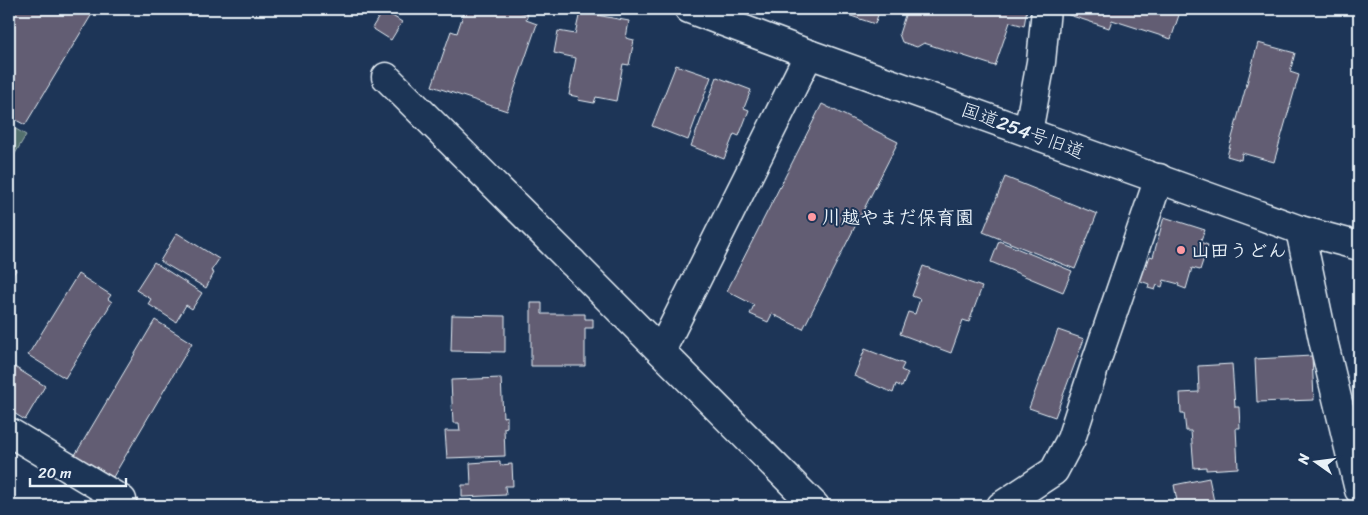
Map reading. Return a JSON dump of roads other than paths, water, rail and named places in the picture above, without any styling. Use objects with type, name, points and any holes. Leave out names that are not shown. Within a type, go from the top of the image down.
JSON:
[{"type":"street","name":"国道254号旧道","points":[[689,9],[809,54],[1300,230],[1359,246]]},
{"type":"street","points":[[1028,132],[1041,62],[1046,9]]},
{"type":"street","points":[[661,351],[809,54]]},
{"type":"street","points":[[386,77],[815,506]]},
{"type":"street","points":[[1001,506],[1054,471],[1071,439],[1159,178]]},
{"type":"street","points":[[1300,230],[1324,344],[1359,490]]},
{"type":"street","points":[[9,432],[122,500]]},
{"type":"place","name":"川越やまだ保育園","points":[[812,217]]},
{"type":"place","name":"山田うどん","points":[[1181,250]]}]
